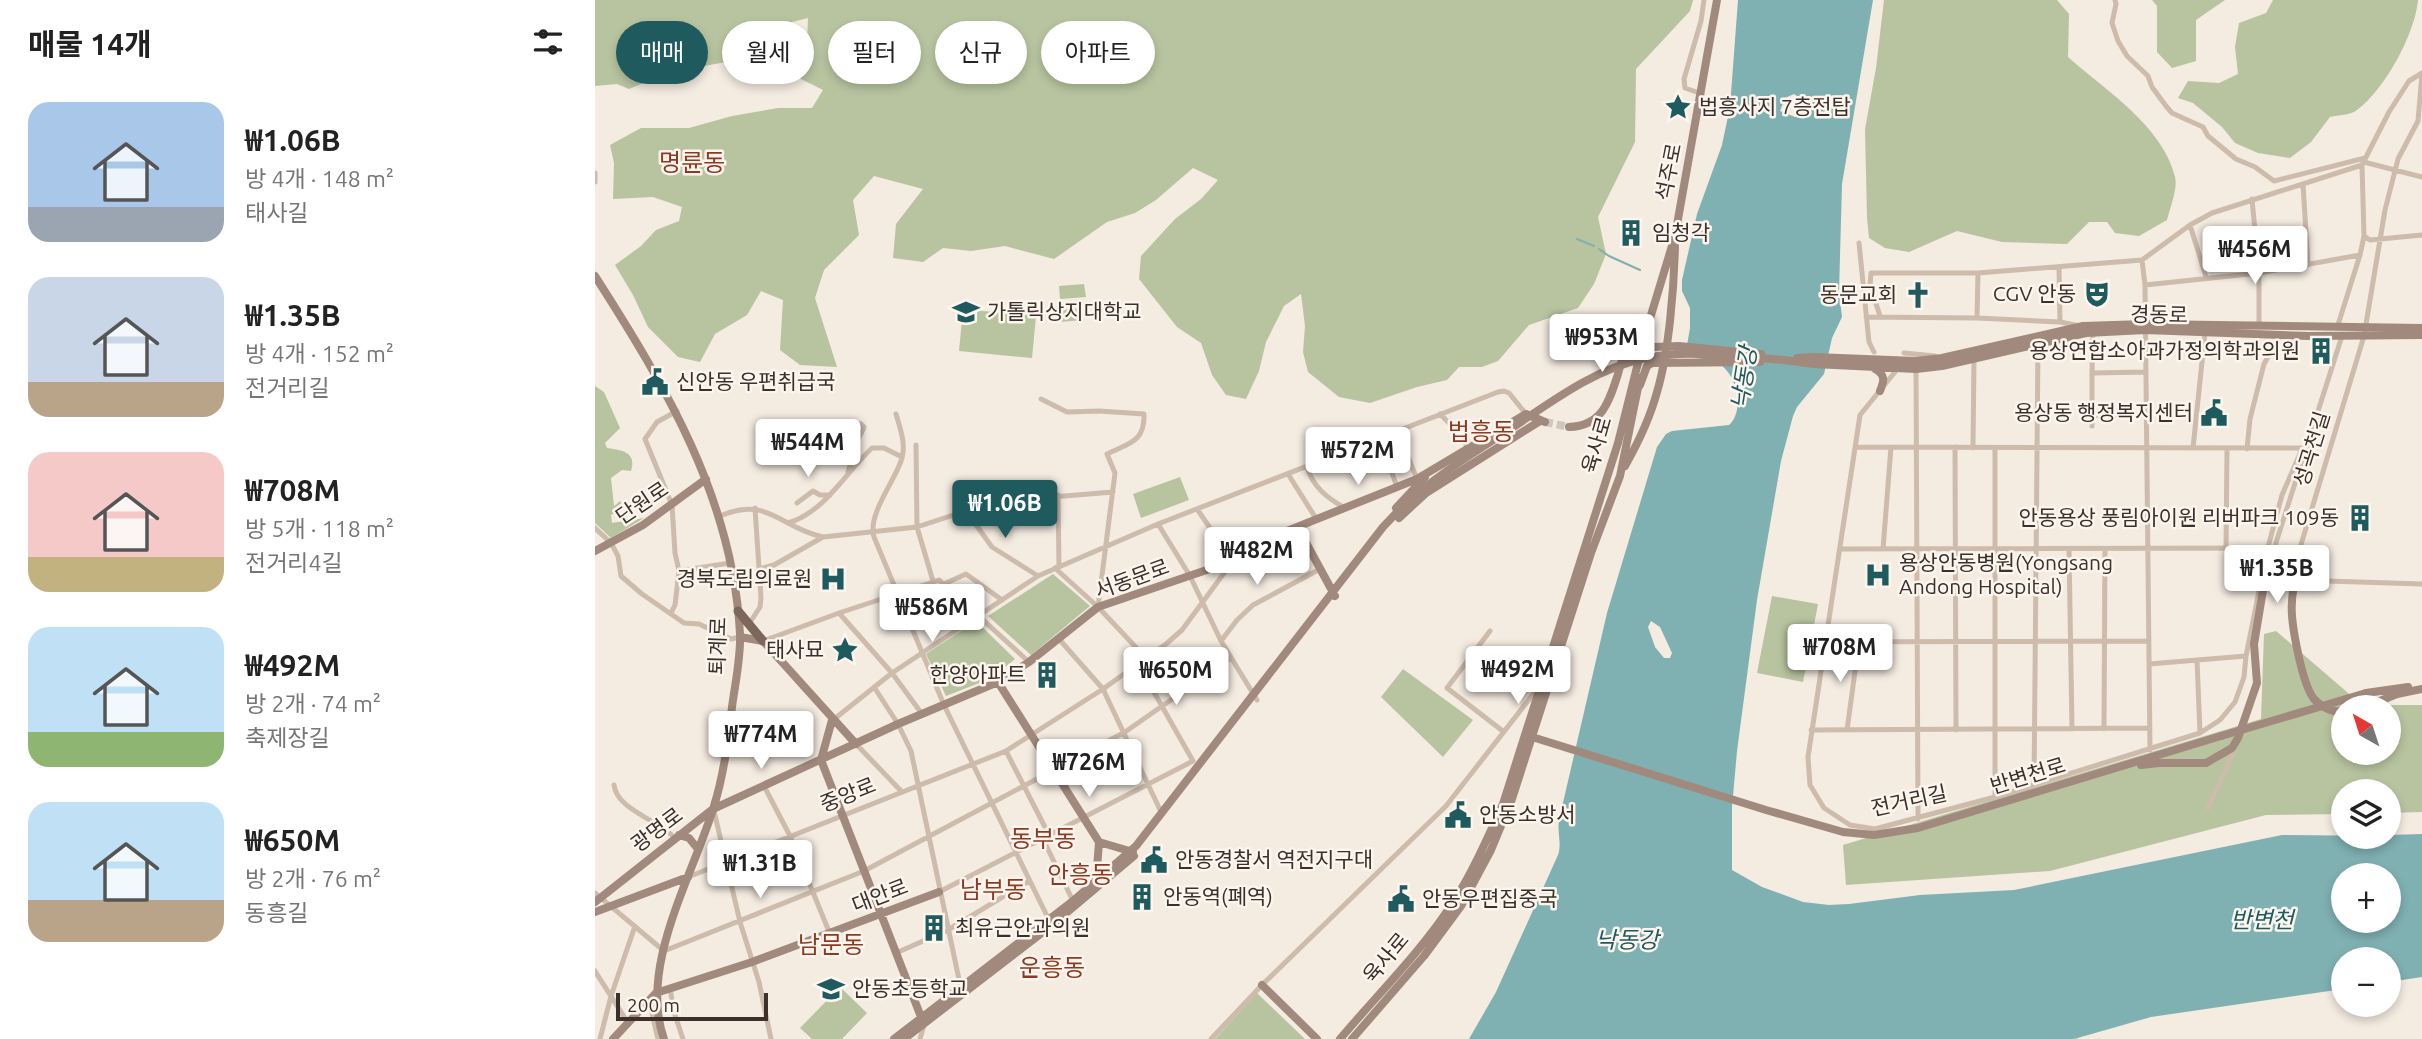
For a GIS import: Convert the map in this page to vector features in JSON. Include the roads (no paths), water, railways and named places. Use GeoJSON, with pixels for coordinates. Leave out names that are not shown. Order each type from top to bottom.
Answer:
{"type":"FeatureCollection","features":[{"type":"Feature","properties":{"kind":"main road"},"geometry":{"type":"LineString","coordinates":[[738,611],[764,641]]}},
{"type":"Feature","properties":{"kind":"street"},"geometry":{"type":"LineString","coordinates":[[1702,94],[1685,88],[1684,79],[1702,21],[1704,0]]}},
{"type":"Feature","properties":{"kind":"street","name":"석주로"},"geometry":{"type":"LineString","coordinates":[[1642,347],[1675,236],[1717,0]]}},
{"type":"Feature","properties":{"kind":"street"},"geometry":{"type":"LineString","coordinates":[[2115,0],[2112,23],[2118,41],[2127,57],[2148,76],[2172,113],[2203,127],[2209,136],[2236,159],[2260,170],[2274,181],[2364,161],[2422,177]]}},
{"type":"Feature","properties":{"kind":"street"},"geometry":{"type":"LineString","coordinates":[[1880,316],[1870,285],[1871,273],[1978,273],[2143,260],[2211,213],[2303,184],[2364,161],[2389,112],[2409,81],[2422,74]]}},
{"type":"Feature","properties":{"kind":"street","name":"성곡천길"},"geometry":{"type":"LineString","coordinates":[[2295,580],[2300,548],[2365,332],[2380,239],[2398,159],[2418,121],[2422,74]]}},
{"type":"Feature","properties":{"kind":"street","name":"전거리길"},"geometry":{"type":"LineString","coordinates":[[1901,361],[1860,415],[1808,757],[1810,785],[1825,808],[1850,825],[1875,829],[2035,789],[2200,733],[2220,720],[2235,702],[2244,677],[2246,656],[2282,495],[2304,448],[2360,255],[2364,236],[2364,161]]}},
{"type":"Feature","properties":{"kind":"street"},"geometry":{"type":"LineString","coordinates":[[595,173],[595,182]]}},
{"type":"Feature","properties":{"kind":"street"},"geometry":{"type":"LineString","coordinates":[[2303,184],[2308,265]]}},
{"type":"Feature","properties":{"kind":"street"},"geometry":{"type":"LineString","coordinates":[[2252,199],[2259,272],[2259,327]]}},
{"type":"Feature","properties":{"kind":"street"},"geometry":{"type":"LineString","coordinates":[[2190,225],[2206,276]]}},
{"type":"Feature","properties":{"kind":"street"},"geometry":{"type":"LineString","coordinates":[[2364,236],[2369,240],[2422,235]]}},
{"type":"Feature","properties":{"kind":"street"},"geometry":{"type":"LineString","coordinates":[[1620,476],[1638,442],[1658,391],[1667,331],[1675,236]]}},
{"type":"Feature","properties":{"kind":"street"},"geometry":{"type":"LineString","coordinates":[[1859,243],[1869,342],[1874,352]]}},
{"type":"Feature","properties":{"kind":"street"},"geometry":{"type":"LineString","coordinates":[[2145,285],[2259,272],[2360,255]]}},
{"type":"Feature","properties":{"kind":"street"},"geometry":{"type":"LineString","coordinates":[[2143,260],[2150,750]]}},
{"type":"Feature","properties":{"kind":"street"},"geometry":{"type":"LineString","coordinates":[[2059,268],[2060,322]]}},
{"type":"Feature","properties":{"kind":"street"},"geometry":{"type":"LineString","coordinates":[[1977,318],[1978,273]]}},
{"type":"Feature","properties":{"kind":"street","name":"퇴계로"},"geometry":{"type":"LineString","coordinates":[[595,276],[677,411],[720,516],[738,611],[740,637],[721,783],[664,951],[656,993],[664,1039]]}},
{"type":"Feature","properties":{"kind":"street"},"geometry":{"type":"LineString","coordinates":[[1862,278],[1870,285]]}},
{"type":"Feature","properties":{"kind":"street"},"geometry":{"type":"LineString","coordinates":[[1866,317],[1977,318],[2060,322],[2083,326]]}},
{"type":"Feature","properties":{"kind":"street","name":"경동로"},"geometry":{"type":"LineString","coordinates":[[1916,365],[2083,326],[2259,327],[2339,332]]}},
{"type":"Feature","properties":{"kind":"street","name":"경동로"},"geometry":{"type":"LineString","coordinates":[[1901,361],[1916,365],[1974,358],[2093,332],[2145,327],[2205,333],[2281,335],[2365,332],[2422,335]]}},
{"type":"Feature","properties":{"kind":"street","name":"경동로"},"geometry":{"type":"LineString","coordinates":[[2365,332],[2422,328]]}},
{"type":"Feature","properties":{"kind":"street"},"geometry":{"type":"LineString","coordinates":[[2092,426],[2093,332]]}},
{"type":"Feature","properties":{"kind":"street"},"geometry":{"type":"LineString","coordinates":[[2193,448],[2205,333]]}},
{"type":"Feature","properties":{"kind":"street"},"geometry":{"type":"LineString","coordinates":[[2247,449],[2250,419],[2264,364],[2281,335]]}},
{"type":"Feature","properties":{"kind":"street"},"geometry":{"type":"LineString","coordinates":[[2035,789],[2038,343]]}},
{"type":"Feature","properties":{"kind":"street"},"geometry":{"type":"LineString","coordinates":[[1569,427],[1593,422],[1602,412],[1623,359],[1630,352],[1642,347],[1679,346],[1748,352],[1784,360]]}},
{"type":"Feature","properties":{"kind":"street","name":"육사로"},"geometry":{"type":"LineString","coordinates":[[1340,1039],[1417,950],[1454,901],[1503,804],[1620,476],[1640,384],[1642,347]]}},
{"type":"Feature","properties":{"kind":"street","name":"육사로"},"geometry":{"type":"LineString","coordinates":[[1352,1039],[1424,956],[1461,906],[1491,850],[1511,802],[1540,685],[1618,443],[1642,347]]}},
{"type":"Feature","properties":{"kind":"street"},"geometry":{"type":"LineString","coordinates":[[904,1039],[961,989],[1133,852],[1402,507],[1466,458],[1564,394],[1603,372],[1647,358],[1700,355],[1872,367],[1901,361]]}},
{"type":"Feature","properties":{"kind":"street"},"geometry":{"type":"LineString","coordinates":[[1640,384],[1647,366],[1652,363],[1747,364],[1814,357],[1901,361],[1942,358]]}},
{"type":"Feature","properties":{"kind":"street"},"geometry":{"type":"LineString","coordinates":[[1973,447],[1974,358]]}},
{"type":"Feature","properties":{"kind":"street"},"geometry":{"type":"LineString","coordinates":[[1916,365],[1918,819]]}},
{"type":"Feature","properties":{"kind":"street"},"geometry":{"type":"LineString","coordinates":[[1872,367],[1882,374],[1884,380],[1880,391]]}},
{"type":"Feature","properties":{"kind":"street"},"geometry":{"type":"LineString","coordinates":[[2092,373],[2146,372]]}},
{"type":"Feature","properties":{"kind":"street"},"geometry":{"type":"LineString","coordinates":[[920,1039],[923,1022],[821,760],[832,720],[921,652],[1038,576],[1158,524],[1504,391],[1526,414],[1542,422],[1426,493],[1385,529]]}},
{"type":"Feature","properties":{"kind":"street"},"geometry":{"type":"LineString","coordinates":[[1041,399],[1067,412],[1144,414],[1144,429],[1140,436],[1107,454],[1115,473],[1108,545],[1098,607]]}},
{"type":"Feature","properties":{"kind":"street"},"geometry":{"type":"LineString","coordinates":[[671,612],[677,597],[679,571],[672,505],[645,439],[657,422],[677,411]]}},
{"type":"Feature","properties":{"kind":"street"},"geometry":{"type":"LineString","coordinates":[[896,414],[903,442],[902,457],[877,511],[873,531],[944,705],[1049,920]]}},
{"type":"Feature","properties":{"kind":"street"},"geometry":{"type":"LineString","coordinates":[[1440,414],[1461,435],[1468,449]]}},
{"type":"Feature","properties":{"kind":"street"},"geometry":{"type":"LineString","coordinates":[[1385,529],[1403,500],[1430,472],[1526,414]]}},
{"type":"Feature","properties":{"kind":"street"},"geometry":{"type":"LineString","coordinates":[[2092,416],[2147,415]]}},
{"type":"Feature","properties":{"kind":"street"},"geometry":{"type":"LineString","coordinates":[[812,462],[825,458],[851,425],[861,424],[864,427],[862,435],[844,461],[850,464],[848,472]]}},
{"type":"Feature","properties":{"kind":"street"},"geometry":{"type":"LineString","coordinates":[[1397,430],[1417,479]]}},
{"type":"Feature","properties":{"kind":"street"},"geometry":{"type":"LineString","coordinates":[[1378,438],[1397,488]]}},
{"type":"Feature","properties":{"kind":"street"},"geometry":{"type":"LineString","coordinates":[[916,445],[917,527],[933,581]]}},
{"type":"Feature","properties":{"kind":"street"},"geometry":{"type":"LineString","coordinates":[[1856,447],[2304,448]]}},
{"type":"Feature","properties":{"kind":"street"},"geometry":{"type":"LineString","coordinates":[[1883,549],[1891,447]]}},
{"type":"Feature","properties":{"kind":"street"},"geometry":{"type":"LineString","coordinates":[[1955,447],[1956,730]]}},
{"type":"Feature","properties":{"kind":"street"},"geometry":{"type":"LineString","coordinates":[[787,523],[806,515],[831,495],[848,472],[872,448],[884,448],[902,457]]}},
{"type":"Feature","properties":{"kind":"street"},"geometry":{"type":"LineString","coordinates":[[1995,448],[1995,797]]}},
{"type":"Feature","properties":{"kind":"street"},"geometry":{"type":"LineString","coordinates":[[2225,549],[2227,449]]}},
{"type":"Feature","properties":{"kind":"street"},"geometry":{"type":"LineString","coordinates":[[1307,467],[1310,477],[1327,498],[1345,508]]}},
{"type":"Feature","properties":{"kind":"street","name":"서동문로"},"geometry":{"type":"LineString","coordinates":[[821,760],[998,682],[1029,662],[1098,607],[1233,561],[1267,540],[1430,472]]}},
{"type":"Feature","properties":{"kind":"street"},"geometry":{"type":"LineString","coordinates":[[1288,474],[1317,520]]}},
{"type":"Feature","properties":{"kind":"street","name":"단원로"},"geometry":{"type":"LineString","coordinates":[[595,551],[643,525],[706,479]]}},
{"type":"Feature","properties":{"kind":"street"},"geometry":{"type":"LineString","coordinates":[[797,503],[813,491],[820,495],[831,495]]}},
{"type":"Feature","properties":{"kind":"street"},"geometry":{"type":"LineString","coordinates":[[720,516],[739,509],[755,509],[809,534],[823,537],[917,527],[993,502],[1113,492]]}},
{"type":"Feature","properties":{"kind":"street"},"geometry":{"type":"LineString","coordinates":[[1058,495],[1057,567],[1146,658]]}},
{"type":"Feature","properties":{"kind":"street"},"geometry":{"type":"LineString","coordinates":[[749,624],[760,607],[755,509]]}},
{"type":"Feature","properties":{"kind":"street"},"geometry":{"type":"LineString","coordinates":[[1197,509],[1233,561]]}},
{"type":"Feature","properties":{"kind":"street"},"geometry":{"type":"LineString","coordinates":[[966,511],[992,547],[1038,576]]}},
{"type":"Feature","properties":{"kind":"street"},"geometry":{"type":"LineString","coordinates":[[1158,524],[1190,576],[1221,641],[1255,698]]}},
{"type":"Feature","properties":{"kind":"street"},"geometry":{"type":"LineString","coordinates":[[595,528],[611,543],[618,556],[621,576],[642,594],[671,612],[684,624],[699,624],[731,639],[740,637],[764,641],[939,580],[1029,662]]}},
{"type":"Feature","properties":{"kind":"street"},"geometry":{"type":"LineString","coordinates":[[1298,528],[1334,595]]}},
{"type":"Feature","properties":{"kind":"street"},"geometry":{"type":"LineString","coordinates":[[759,569],[774,565],[823,537]]}},
{"type":"Feature","properties":{"kind":"street"},"geometry":{"type":"LineString","coordinates":[[1840,549],[2318,548],[2318,580]]}},
{"type":"Feature","properties":{"kind":"street"},"geometry":{"type":"LineString","coordinates":[[2069,549],[2072,729]]}},
{"type":"Feature","properties":{"kind":"street"},"geometry":{"type":"LineString","coordinates":[[2103,729],[2105,549]]}},
{"type":"Feature","properties":{"kind":"street"},"geometry":{"type":"LineString","coordinates":[[2209,808],[2247,717],[2257,683],[2254,644],[2271,549]]}},
{"type":"Feature","properties":{"kind":"street","name":"중앙로"},"geometry":{"type":"LineString","coordinates":[[595,912],[1006,751],[1103,689],[1182,630],[1233,561]]}},
{"type":"Feature","properties":{"kind":"street"},"geometry":{"type":"LineString","coordinates":[[679,571],[730,564]]}},
{"type":"Feature","properties":{"kind":"street"},"geometry":{"type":"LineString","coordinates":[[1221,641],[1253,605],[1321,569]]}},
{"type":"Feature","properties":{"kind":"street"},"geometry":{"type":"LineString","coordinates":[[944,584],[966,574],[1002,600]]}},
{"type":"Feature","properties":{"kind":"street"},"geometry":{"type":"LineString","coordinates":[[2331,710],[2319,704],[2310,693],[2304,677],[2294,629],[2292,602],[2295,580],[2422,584]]}},
{"type":"Feature","properties":{"kind":"street"},"geometry":{"type":"LineString","coordinates":[[839,613],[892,673],[922,714]]}},
{"type":"Feature","properties":{"kind":"street"},"geometry":{"type":"LineString","coordinates":[[1490,631],[1447,688],[1504,732]]}},
{"type":"Feature","properties":{"kind":"street"},"geometry":{"type":"LineString","coordinates":[[1059,639],[1103,689],[1161,814]]}},
{"type":"Feature","properties":{"kind":"street"},"geometry":{"type":"LineString","coordinates":[[1826,642],[2149,640]]}},
{"type":"Feature","properties":{"kind":"street"},"geometry":{"type":"LineString","coordinates":[[764,641],[832,720],[902,792]]}},
{"type":"Feature","properties":{"kind":"street"},"geometry":{"type":"LineString","coordinates":[[1847,730],[1859,642]]}},
{"type":"Feature","properties":{"kind":"street"},"geometry":{"type":"LineString","coordinates":[[2149,664],[2246,656]]}},
{"type":"Feature","properties":{"kind":"street"},"geometry":{"type":"LineString","coordinates":[[597,897],[612,906],[664,951],[864,871],[1125,732],[1231,659]]}},
{"type":"Feature","properties":{"kind":"street"},"geometry":{"type":"LineString","coordinates":[[2197,660],[2200,733]]}},
{"type":"Feature","properties":{"kind":"street"},"geometry":{"type":"LineString","coordinates":[[1138,664],[1161,708],[1199,765]]}},
{"type":"Feature","properties":{"kind":"street"},"geometry":{"type":"LineString","coordinates":[[998,682],[1099,842],[1096,882]]}},
{"type":"Feature","properties":{"kind":"street"},"geometry":{"type":"LineString","coordinates":[[1211,1039],[1262,985],[1422,831],[1471,775],[1540,685]]}},
{"type":"Feature","properties":{"kind":"street"},"geometry":{"type":"LineString","coordinates":[[874,687],[898,724],[911,751],[961,989]]}},
{"type":"Feature","properties":{"kind":"street"},"geometry":{"type":"LineString","coordinates":[[2395,695],[2422,688]]}},
{"type":"Feature","properties":{"kind":"street","name":"반변천로"},"geometry":{"type":"LineString","coordinates":[[1528,736],[1843,832],[1894,834],[2035,789],[2366,693],[2387,689],[2422,688]]}},
{"type":"Feature","properties":{"kind":"street"},"geometry":{"type":"LineString","coordinates":[[1811,730],[2150,728]]}},
{"type":"Feature","properties":{"kind":"street"},"geometry":{"type":"LineString","coordinates":[[2107,770],[2117,771],[2159,763],[2206,763],[2232,748]]}},
{"type":"Feature","properties":{"kind":"street"},"geometry":{"type":"LineString","coordinates":[[1006,751],[1025,787],[1073,901]]}},
{"type":"Feature","properties":{"kind":"street","name":"광명로"},"geometry":{"type":"LineString","coordinates":[[597,897],[713,809],[821,760]]}},
{"type":"Feature","properties":{"kind":"street"},"geometry":{"type":"LineString","coordinates":[[894,1039],[923,1022],[1052,925],[1133,852],[1199,765]]}},
{"type":"Feature","properties":{"kind":"street","name":"대안로"},"geometry":{"type":"LineString","coordinates":[[613,1039],[656,993],[752,962],[939,892],[1148,784],[1199,765]]}},
{"type":"Feature","properties":{"kind":"street"},"geometry":{"type":"LineString","coordinates":[[614,785],[615,794],[625,806],[677,836],[689,838],[698,849]]}},
{"type":"Feature","properties":{"kind":"street"},"geometry":{"type":"LineString","coordinates":[[764,786],[790,836],[830,934]]}},
{"type":"Feature","properties":{"kind":"street"},"geometry":{"type":"LineString","coordinates":[[713,809],[740,922],[759,982],[771,1039]]}},
{"type":"Feature","properties":{"kind":"street"},"geometry":{"type":"LineString","coordinates":[[1099,842],[1133,852]]}},
{"type":"Feature","properties":{"kind":"street"},"geometry":{"type":"LineString","coordinates":[[896,953],[948,930],[1030,881]]}},
{"type":"Feature","properties":{"kind":"street"},"geometry":{"type":"LineString","coordinates":[[600,1039],[611,996],[635,926]]}},
{"type":"Feature","properties":{"kind":"street"},"geometry":{"type":"LineString","coordinates":[[595,971],[628,1023]]}},
{"type":"Feature","properties":{"kind":"street"},"geometry":{"type":"LineString","coordinates":[[1262,985],[1317,1039]]}},
{"type":"Feature","properties":{"kind":"street"},"geometry":{"type":"LineString","coordinates":[[670,988],[683,1039]]}},
{"type":"Feature","properties":{"kind":"street"},"geometry":{"type":"LineString","coordinates":[[649,1001],[658,1039]]}},
{"type":"Feature","properties":{"kind":"water"},"geometry":{"type":"Polygon","coordinates":[[[1738,0],[1873,0],[1842,184],[1839,292],[1842,317],[1832,338],[1824,374],[1797,407],[1793,416],[1781,461],[1757,600],[1737,751],[1732,807],[1732,870],[1762,887],[1803,902],[1849,904],[1920,895],[2014,890],[2282,835],[2331,835],[2331,849],[2401,849],[2401,835],[2422,834],[2422,977],[2401,980],[2401,947],[2331,947],[2331,991],[2151,1017],[2074,1039],[1469,1039],[1496,992],[1558,855],[1559,820],[1607,613],[1657,447],[1666,434],[1672,431],[1729,425],[1737,411],[1737,393],[1725,369],[1712,361],[1691,357],[1686,351],[1690,308],[1682,291],[1682,280],[1697,214],[1722,145],[1730,107],[1738,0]],[[1794,94],[1785,98],[1780,111],[1795,117],[1801,114],[1802,105],[1794,94]],[[1651,621],[1648,627],[1655,647],[1664,658],[1670,658],[1672,653],[1660,627],[1651,621]]]}},
{"type":"Feature","properties":{"kind":"waterway"},"geometry":{"type":"LineString","coordinates":[[1577,239],[1594,246]]}},
{"type":"Feature","properties":{"kind":"waterway"},"geometry":{"type":"LineString","coordinates":[[1599,249],[1640,270]]}},
{"type":"Feature","properties":{"kind":"tunnel"},"geometry":{"type":"LineString","coordinates":[[1545,422],[1569,427]]}},
{"type":"Feature","properties":{"kind":"place","name":"법흥사지 7층전탑"},"geometry":{"type":"Point","coordinates":[1678,107]}},
{"type":"Feature","properties":{"kind":"place","name":"임청각"},"geometry":{"type":"Point","coordinates":[1631,233]}},
{"type":"Feature","properties":{"kind":"place","name":"CGV 안동"},"geometry":{"type":"Point","coordinates":[2097,294]}},
{"type":"Feature","properties":{"kind":"place","name":"동문교회"},"geometry":{"type":"Point","coordinates":[1918,295]}},
{"type":"Feature","properties":{"kind":"place","name":"가톨릭상지대학교"},"geometry":{"type":"Point","coordinates":[966,312]}},
{"type":"Feature","properties":{"kind":"place","name":"용상연합소아과가정의학과의원"},"geometry":{"type":"Point","coordinates":[2321,351]}},
{"type":"Feature","properties":{"kind":"place","name":"신안동 우편취급국"},"geometry":{"type":"Point","coordinates":[655,382]}},
{"type":"Feature","properties":{"kind":"place","name":"용상동 행정복지센터"},"geometry":{"type":"Point","coordinates":[2214,413]}},
{"type":"Feature","properties":{"kind":"place","name":"안동용상 풍림아이원 리버파크 109동"},"geometry":{"type":"Point","coordinates":[2360,518]}},
{"type":"Feature","properties":{"kind":"place","name":"용상안동병원(Yongsang Andong Hospital)"},"geometry":{"type":"Point","coordinates":[1878,575]}},
{"type":"Feature","properties":{"kind":"place","name":"경북도립의료원"},"geometry":{"type":"Point","coordinates":[833,579]}},
{"type":"Feature","properties":{"kind":"place","name":"태사묘"},"geometry":{"type":"Point","coordinates":[845,650]}},
{"type":"Feature","properties":{"kind":"place","name":"한양아파트"},"geometry":{"type":"Point","coordinates":[1047,675]}},
{"type":"Feature","properties":{"kind":"place","name":"안동소방서"},"geometry":{"type":"Point","coordinates":[1458,815]}},
{"type":"Feature","properties":{"kind":"place","name":"안동경찰서 역전지구대"},"geometry":{"type":"Point","coordinates":[1154,860]}},
{"type":"Feature","properties":{"kind":"place","name":"안동역(폐역)"},"geometry":{"type":"Point","coordinates":[1142,897]}},
{"type":"Feature","properties":{"kind":"place","name":"안동우편집중국"},"geometry":{"type":"Point","coordinates":[1401,899]}},
{"type":"Feature","properties":{"kind":"place","name":"최유근안과의원"},"geometry":{"type":"Point","coordinates":[934,928]}},
{"type":"Feature","properties":{"kind":"place","name":"안동초등학교"},"geometry":{"type":"Point","coordinates":[831,989]}},
{"type":"Feature","properties":{"kind":"district","name":"명륜동"},"geometry":{"type":"Point","coordinates":[692,163]}},
{"type":"Feature","properties":{"kind":"district","name":"법흥동"},"geometry":{"type":"Point","coordinates":[1481,432]}},
{"type":"Feature","properties":{"kind":"district","name":"동부동"},"geometry":{"type":"Point","coordinates":[1043,839]}},
{"type":"Feature","properties":{"kind":"district","name":"안흥동"},"geometry":{"type":"Point","coordinates":[1080,875]}},
{"type":"Feature","properties":{"kind":"district","name":"남부동"},"geometry":{"type":"Point","coordinates":[993,890]}},
{"type":"Feature","properties":{"kind":"district","name":"남문동"},"geometry":{"type":"Point","coordinates":[831,945]}},
{"type":"Feature","properties":{"kind":"district","name":"운흥동"},"geometry":{"type":"Point","coordinates":[1052,968]}},
{"type":"Feature","properties":{"kind":"water label","name":"낙동강"},"geometry":{"type":"Point","coordinates":[1744,378]}},
{"type":"Feature","properties":{"kind":"water label","name":"반변천"},"geometry":{"type":"Point","coordinates":[2262,920]}},
{"type":"Feature","properties":{"kind":"water label","name":"낙동강"},"geometry":{"type":"Point","coordinates":[1627,940]}}]}
